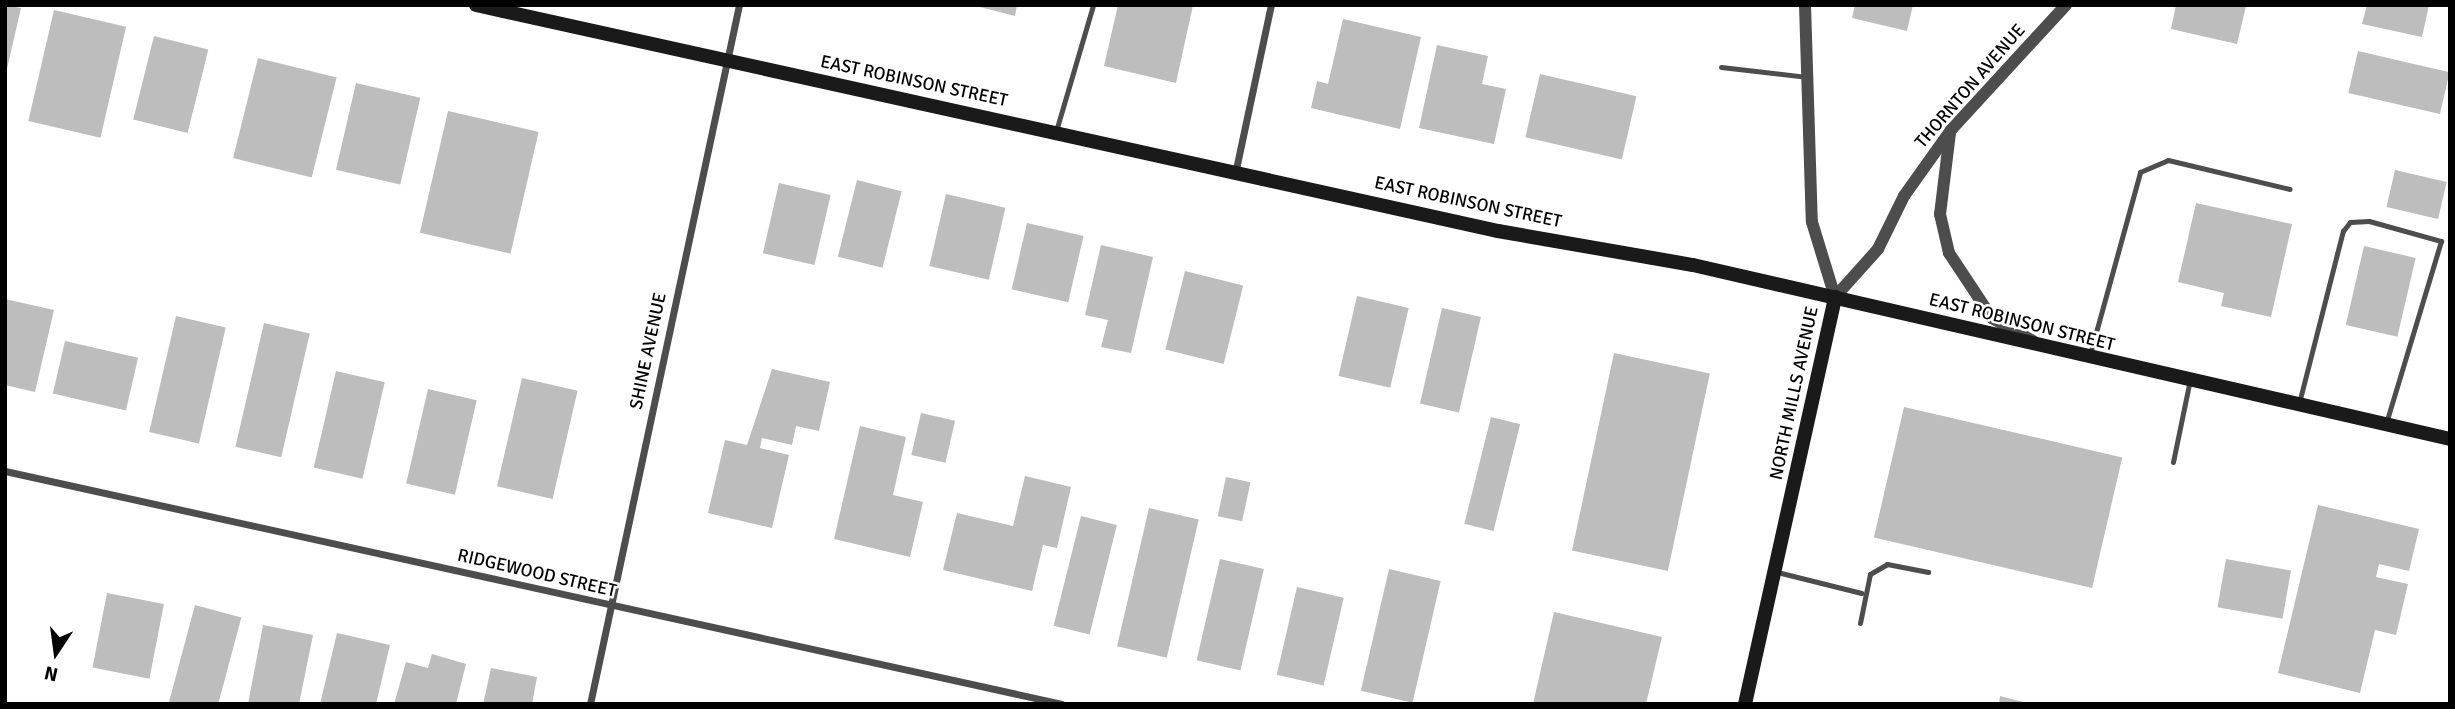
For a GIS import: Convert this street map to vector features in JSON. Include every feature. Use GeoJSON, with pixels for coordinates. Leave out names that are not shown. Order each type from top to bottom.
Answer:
{"type":"FeatureCollection","features":[{"type":"Feature","properties":{"kind":"main road","name":"EAST ROBINSON STREET"},"geometry":{"type":"LineString","coordinates":[[476,5],[1236,169],[1498,231],[1835,297],[2034,341],[2189,384],[2450,439]]}},
{"type":"Feature","properties":{"kind":"main road","name":"NORTH MILLS AVENUE"},"geometry":{"type":"LineString","coordinates":[[1745,704],[1835,297]]}},
{"type":"Feature","properties":{"kind":"street","name":"SHINE AVENUE"},"geometry":{"type":"LineString","coordinates":[[590,704],[739,5]]}},
{"type":"Feature","properties":{"kind":"street"},"geometry":{"type":"LineString","coordinates":[[1236,169],[1271,5]]}},
{"type":"Feature","properties":{"kind":"street","name":"NORTH MILLS AVENUE"},"geometry":{"type":"LineString","coordinates":[[1805,5],[1812,222],[1835,297]]}},
{"type":"Feature","properties":{"kind":"street","name":"THORNTON AVENUE"},"geometry":{"type":"LineString","coordinates":[[1835,297],[1878,249],[1904,195],[1951,130],[2066,5]]}},
{"type":"Feature","properties":{"kind":"street"},"geometry":{"type":"LineString","coordinates":[[1951,130],[1940,214],[1949,253],[1992,318],[2034,341]]}},
{"type":"Feature","properties":{"kind":"street","name":"RIDGEWOOD STREET"},"geometry":{"type":"LineString","coordinates":[[5,471],[1062,704]]}},
{"type":"Feature","properties":{"kind":"lane"},"geometry":{"type":"LineString","coordinates":[[1056,131],[1093,5]]}},
{"type":"Feature","properties":{"kind":"lane"},"geometry":{"type":"LineString","coordinates":[[1721,67],[1808,77]]}},
{"type":"Feature","properties":{"kind":"lane"},"geometry":{"type":"LineString","coordinates":[[2089,358],[2140,172],[2168,160],[2290,189]]}},
{"type":"Feature","properties":{"kind":"lane"},"geometry":{"type":"LineString","coordinates":[[2298,407],[2330,266],[2350,222],[2441,241],[2385,426]]}},
{"type":"Feature","properties":{"kind":"lane"},"geometry":{"type":"LineString","coordinates":[[2173,462],[2189,384]]}},
{"type":"Feature","properties":{"kind":"lane"},"geometry":{"type":"LineString","coordinates":[[1860,623],[1861,593],[1870,573],[1887,564],[1928,572]]}},
{"type":"Feature","properties":{"kind":"lane"},"geometry":{"type":"LineString","coordinates":[[1774,572],[1861,593]]}},
{"type":"Feature","properties":{"kind":"building"},"geometry":{"type":"Polygon","coordinates":[[[5,5],[21,8],[6,73],[5,73],[5,5]]]}},
{"type":"Feature","properties":{"kind":"building"},"geometry":{"type":"Polygon","coordinates":[[[972,5],[1017,5],[1015,16],[972,5]]]}},
{"type":"Feature","properties":{"kind":"building"},"geometry":{"type":"Polygon","coordinates":[[[1118,5],[1193,5],[1176,83],[1104,66],[1118,5]]]}},
{"type":"Feature","properties":{"kind":"building"},"geometry":{"type":"Polygon","coordinates":[[[1855,5],[1913,5],[1907,31],[1852,18],[1855,5]]]}},
{"type":"Feature","properties":{"kind":"building"},"geometry":{"type":"Polygon","coordinates":[[[2176,5],[2246,6],[2237,44],[2171,29],[2176,5]]]}},
{"type":"Feature","properties":{"kind":"building"},"geometry":{"type":"Polygon","coordinates":[[[2367,5],[2429,5],[2422,37],[2362,24],[2367,5]]]}},
{"type":"Feature","properties":{"kind":"building"},"geometry":{"type":"Polygon","coordinates":[[[54,10],[126,27],[100,138],[28,121],[54,10]]]}},
{"type":"Feature","properties":{"kind":"building"},"geometry":{"type":"Polygon","coordinates":[[[1343,19],[1421,37],[1400,129],[1311,108],[1317,81],[1328,84],[1343,19]]]}},
{"type":"Feature","properties":{"kind":"building"},"geometry":{"type":"Polygon","coordinates":[[[154,36],[208,50],[188,133],[133,119],[154,36]]]}},
{"type":"Feature","properties":{"kind":"building"},"geometry":{"type":"Polygon","coordinates":[[[1437,45],[1488,56],[1482,84],[1506,89],[1494,144],[1419,128],[1437,45]]]}},
{"type":"Feature","properties":{"kind":"building"},"geometry":{"type":"Polygon","coordinates":[[[2358,51],[2450,72],[2440,114],[2348,93],[2358,51]]]}},
{"type":"Feature","properties":{"kind":"building"},"geometry":{"type":"Polygon","coordinates":[[[258,58],[337,78],[312,178],[233,158],[258,58]]]}},
{"type":"Feature","properties":{"kind":"building"},"geometry":{"type":"Polygon","coordinates":[[[1540,74],[1636,96],[1622,160],[1525,137],[1540,74]]]}},
{"type":"Feature","properties":{"kind":"building"},"geometry":{"type":"Polygon","coordinates":[[[356,83],[420,98],[400,185],[336,170],[356,83]]]}},
{"type":"Feature","properties":{"kind":"building"},"geometry":{"type":"Polygon","coordinates":[[[448,111],[539,132],[510,254],[420,233],[448,111]]]}},
{"type":"Feature","properties":{"kind":"building"},"geometry":{"type":"Polygon","coordinates":[[[2395,170],[2447,182],[2438,219],[2386,207],[2395,170]]]}},
{"type":"Feature","properties":{"kind":"building"},"geometry":{"type":"Polygon","coordinates":[[[857,180],[902,191],[883,268],[838,257],[857,180]]]}},
{"type":"Feature","properties":{"kind":"building"},"geometry":{"type":"Polygon","coordinates":[[[779,183],[831,195],[814,265],[763,253],[779,183]]]}},
{"type":"Feature","properties":{"kind":"building"},"geometry":{"type":"Polygon","coordinates":[[[946,194],[1005,208],[989,280],[929,266],[946,194]]]}},
{"type":"Feature","properties":{"kind":"building"},"geometry":{"type":"Polygon","coordinates":[[[2196,203],[2292,224],[2271,317],[2221,306],[2224,293],[2178,282],[2196,203]]]}},
{"type":"Feature","properties":{"kind":"building"},"geometry":{"type":"Polygon","coordinates":[[[1027,223],[1084,236],[1068,302],[1012,289],[1027,223]]]}},
{"type":"Feature","properties":{"kind":"building"},"geometry":{"type":"Polygon","coordinates":[[[1101,245],[1153,257],[1131,353],[1101,347],[1108,320],[1085,315],[1101,245]]]}},
{"type":"Feature","properties":{"kind":"building"},"geometry":{"type":"Polygon","coordinates":[[[2364,246],[2416,258],[2397,337],[2346,325],[2364,246]]]}},
{"type":"Feature","properties":{"kind":"building"},"geometry":{"type":"Polygon","coordinates":[[[1185,271],[1243,286],[1224,364],[1165,350],[1185,271]]]}},
{"type":"Feature","properties":{"kind":"building"},"geometry":{"type":"Polygon","coordinates":[[[1357,296],[1409,308],[1390,388],[1339,376],[1357,296]]]}},
{"type":"Feature","properties":{"kind":"building"},"geometry":{"type":"Polygon","coordinates":[[[5,299],[54,310],[35,392],[5,385],[5,299]]]}},
{"type":"Feature","properties":{"kind":"building"},"geometry":{"type":"Polygon","coordinates":[[[1442,308],[1481,317],[1459,412],[1420,403],[1442,308]]]}},
{"type":"Feature","properties":{"kind":"building"},"geometry":{"type":"Polygon","coordinates":[[[176,316],[226,327],[199,443],[149,432],[176,316]]]}},
{"type":"Feature","properties":{"kind":"building"},"geometry":{"type":"Polygon","coordinates":[[[264,323],[310,334],[281,457],[235,447],[264,323]]]}},
{"type":"Feature","properties":{"kind":"building"},"geometry":{"type":"Polygon","coordinates":[[[65,341],[138,358],[126,410],[53,394],[65,341]]]}},
{"type":"Feature","properties":{"kind":"building"},"geometry":{"type":"Polygon","coordinates":[[[1614,353],[1710,373],[1668,571],[1572,551],[1614,353]]]}},
{"type":"Feature","properties":{"kind":"building"},"geometry":{"type":"Polygon","coordinates":[[[772,369],[830,382],[819,431],[796,426],[792,445],[762,438],[760,448],[789,455],[772,528],[708,513],[725,440],[747,445],[772,369]]]}},
{"type":"Feature","properties":{"kind":"building"},"geometry":{"type":"Polygon","coordinates":[[[336,371],[385,382],[362,479],[314,467],[336,371]]]}},
{"type":"Feature","properties":{"kind":"building"},"geometry":{"type":"Polygon","coordinates":[[[522,378],[578,391],[553,499],[497,486],[522,378]]]}},
{"type":"Feature","properties":{"kind":"building"},"geometry":{"type":"Polygon","coordinates":[[[428,389],[477,400],[455,495],[406,484],[428,389]]]}},
{"type":"Feature","properties":{"kind":"building"},"geometry":{"type":"Polygon","coordinates":[[[1904,407],[2122,457],[2092,588],[1874,538],[1904,407]]]}},
{"type":"Feature","properties":{"kind":"building"},"geometry":{"type":"Polygon","coordinates":[[[921,413],[955,421],[945,463],[911,455],[921,413]]]}},
{"type":"Feature","properties":{"kind":"building"},"geometry":{"type":"Polygon","coordinates":[[[1491,417],[1520,424],[1493,531],[1464,524],[1491,417]]]}},
{"type":"Feature","properties":{"kind":"building"},"geometry":{"type":"Polygon","coordinates":[[[860,426],[906,437],[893,495],[923,502],[910,557],[834,539],[860,426]]]}},
{"type":"Feature","properties":{"kind":"building"},"geometry":{"type":"Polygon","coordinates":[[[1025,476],[1071,487],[1057,548],[1043,545],[1032,591],[943,570],[957,513],[1013,526],[1025,476]]]}},
{"type":"Feature","properties":{"kind":"building"},"geometry":{"type":"Polygon","coordinates":[[[1226,477],[1250,482],[1242,521],[1218,516],[1226,477]]]}},
{"type":"Feature","properties":{"kind":"building"},"geometry":{"type":"Polygon","coordinates":[[[2318,505],[2419,529],[2409,571],[2379,564],[2376,577],[2408,584],[2396,635],[2375,630],[2360,693],[2278,673],[2318,505]]]}},
{"type":"Feature","properties":{"kind":"building"},"geometry":{"type":"Polygon","coordinates":[[[1149,508],[1199,519],[1167,658],[1117,646],[1149,508]]]}},
{"type":"Feature","properties":{"kind":"building"},"geometry":{"type":"Polygon","coordinates":[[[1081,516],[1117,525],[1090,635],[1054,626],[1081,516]]]}},
{"type":"Feature","properties":{"kind":"building"},"geometry":{"type":"Polygon","coordinates":[[[1220,559],[1264,569],[1240,670],[1197,660],[1220,559]]]}},
{"type":"Feature","properties":{"kind":"building"},"geometry":{"type":"Polygon","coordinates":[[[2226,559],[2291,570],[2282,619],[2217,607],[2226,559]]]}},
{"type":"Feature","properties":{"kind":"building"},"geometry":{"type":"Polygon","coordinates":[[[1389,569],[1441,581],[1413,703],[1361,691],[1389,569]]]}},
{"type":"Feature","properties":{"kind":"building"},"geometry":{"type":"Polygon","coordinates":[[[1297,587],[1344,598],[1324,685],[1277,675],[1297,587]]]}},
{"type":"Feature","properties":{"kind":"building"},"geometry":{"type":"Polygon","coordinates":[[[107,593],[164,604],[149,679],[92,668],[107,593]]]}},
{"type":"Feature","properties":{"kind":"building"},"geometry":{"type":"Polygon","coordinates":[[[195,605],[241,617],[218,704],[169,704],[195,605]]]}},
{"type":"Feature","properties":{"kind":"building"},"geometry":{"type":"Polygon","coordinates":[[[1554,612],[1662,637],[1646,704],[1533,704],[1554,612]]]}},
{"type":"Feature","properties":{"kind":"building"},"geometry":{"type":"Polygon","coordinates":[[[263,625],[313,635],[299,704],[248,704],[263,625]]]}},
{"type":"Feature","properties":{"kind":"building"},"geometry":{"type":"Polygon","coordinates":[[[337,633],[390,645],[376,704],[320,704],[337,633]]]}},
{"type":"Feature","properties":{"kind":"building"},"geometry":{"type":"Polygon","coordinates":[[[432,654],[466,664],[456,704],[394,704],[406,662],[428,668],[432,654]]]}},
{"type":"Feature","properties":{"kind":"building"},"geometry":{"type":"Polygon","coordinates":[[[491,668],[537,677],[532,704],[483,704],[491,668]]]}},
{"type":"Feature","properties":{"kind":"building"},"geometry":{"type":"Polygon","coordinates":[[[2000,696],[2027,703],[2027,704],[1999,704],[2000,696]]]}}]}
